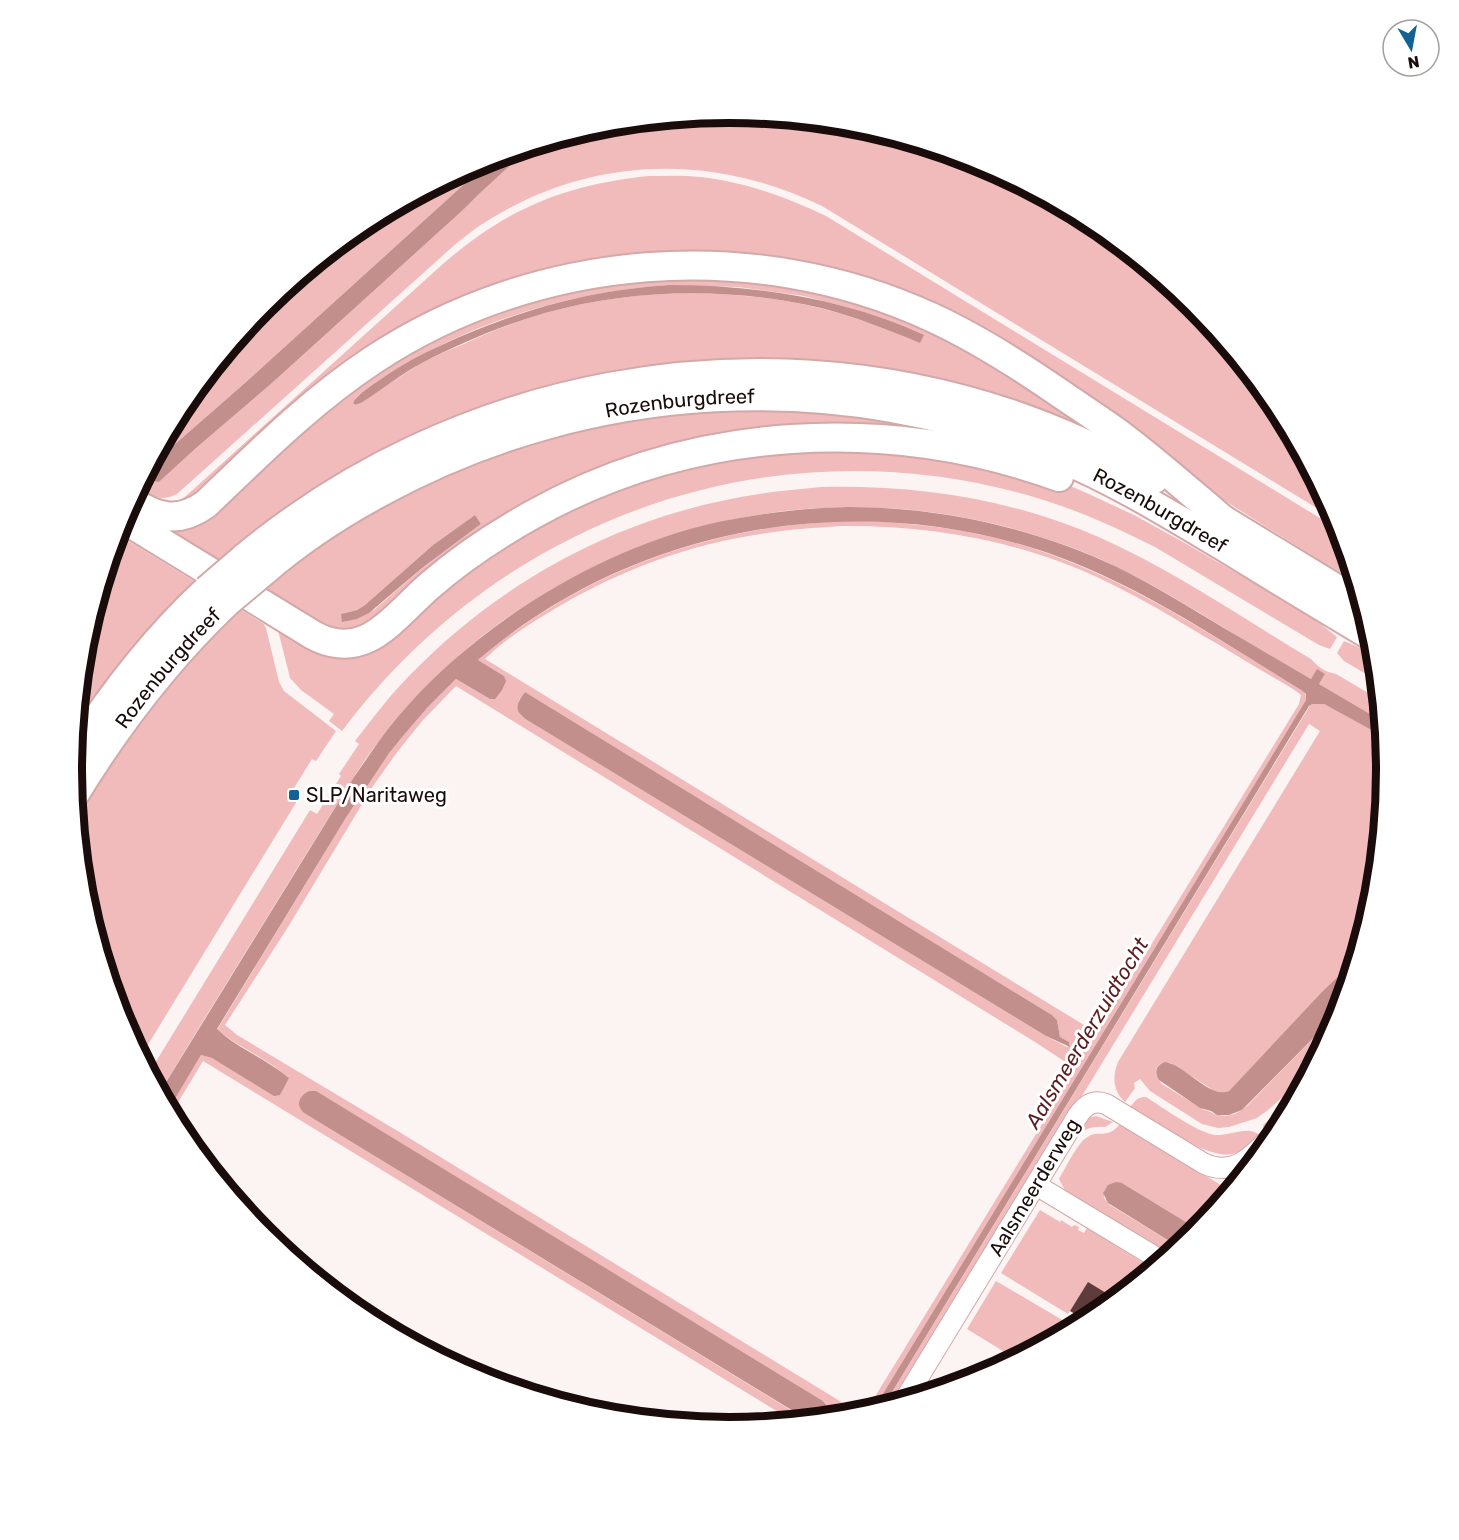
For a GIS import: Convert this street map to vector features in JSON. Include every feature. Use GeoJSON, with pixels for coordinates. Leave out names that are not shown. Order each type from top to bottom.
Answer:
{"type":"FeatureCollection","features":[{"type":"Feature","properties":{"kind":"highway"},"geometry":{"type":"LineString","coordinates":[[139,506],[150,512],[168,517],[186,515],[195,511],[206,504],[313,405],[348,378],[407,339],[444,320],[530,288],[584,275],[647,267],[701,265],[760,269],[829,282],[881,297],[941,321],[1013,362],[1119,434],[1216,529]]}},
{"type":"Feature","properties":{"kind":"highway","name":"Rozenburgdreef"},"geometry":{"type":"LineString","coordinates":[[83,739],[132,671],[168,629],[217,596],[253,565],[295,519],[347,485],[393,459],[469,426],[519,409],[601,388],[654,379],[718,374],[785,373],[848,378],[912,388],[1028,420],[1101,451],[1153,478],[1216,529],[1360,628]]}},
{"type":"Feature","properties":{"kind":"highway"},"geometry":{"type":"LineString","coordinates":[[131,524],[313,635],[338,643],[350,643],[368,638],[464,559],[517,524],[577,493],[629,472],[668,460],[718,448],[777,439],[829,436],[872,437],[935,444],[985,454],[1031,467],[1216,529]]}},
{"type":"Feature","properties":{"kind":"highway","name":"Rozenburgdreef"},"geometry":{"type":"LineString","coordinates":[[1216,529],[1353,599]]}},
{"type":"Feature","properties":{"kind":"highway","name":"Rozenburgdreef"},"geometry":{"type":"LineString","coordinates":[[83,782],[110,739],[217,596]]}},
{"type":"Feature","properties":{"kind":"street","name":"Aalsmeerderweg"},"geometry":{"type":"LineString","coordinates":[[910,1391],[1079,1114],[1089,1104],[1097,1102],[1106,1104],[1208,1166],[1239,1169]]}},
{"type":"Feature","properties":{"kind":"street"},"geometry":{"type":"LineString","coordinates":[[1036,1185],[1155,1257]]}},
{"type":"Feature","properties":{"kind":"shaded area"},"geometry":{"type":"Polygon","coordinates":[[[687,124],[772,124],[814,129],[856,135],[937,157],[977,172],[1053,210],[1089,232],[1156,284],[1216,343],[1243,376],[1290,447],[1322,511],[822,206],[779,188],[736,176],[692,170],[648,169],[604,174],[561,186],[520,203],[479,226],[450,249],[177,494],[166,498],[145,493],[151,481],[159,482],[272,383],[517,159],[522,157],[603,135],[687,124]]]}},
{"type":"Feature","properties":{"kind":"shaded area"},"geometry":{"type":"Polygon","coordinates":[[[517,159],[272,383],[159,482],[150,482],[166,452],[473,176],[517,159]]]}},
{"type":"Feature","properties":{"kind":"shaded area"},"geometry":{"type":"Polygon","coordinates":[[[473,176],[166,452],[216,376],[243,343],[303,284],[370,232],[406,210],[473,176]]]}},
{"type":"Feature","properties":{"kind":"shaded area"},"geometry":{"type":"Polygon","coordinates":[[[648,176],[694,176],[717,179],[780,197],[826,216],[1327,523],[1346,575],[1184,475],[1051,381],[773,266],[487,297],[185,508],[147,503],[177,503],[187,495],[444,263],[491,227],[539,202],[564,193],[618,180],[648,176]]]}},
{"type":"Feature","properties":{"kind":"shaded area"},"geometry":{"type":"Polygon","coordinates":[[[690,270],[884,303],[1114,436],[693,367],[375,505],[547,433],[705,406],[901,418],[939,440],[641,463],[391,614],[342,636],[137,511],[160,522],[313,410],[496,304],[690,270]],[[669,285],[632,289],[595,294],[523,312],[453,339],[420,356],[379,380],[358,396],[353,403],[355,405],[361,403],[429,359],[514,323],[578,305],[647,295],[717,294],[786,301],[846,315],[920,342],[884,319],[846,307],[804,296],[738,287],[669,285]],[[475,515],[433,545],[365,605],[357,610],[341,614],[357,619],[375,609],[422,568],[481,524],[475,515]]]}},
{"type":"Feature","properties":{"kind":"shaded area"},"geometry":{"type":"Polygon","coordinates":[[[669,285],[734,288],[799,296],[863,312],[924,335],[920,343],[821,308],[752,296],[683,293],[613,299],[545,313],[482,335],[414,367],[361,403],[355,405],[353,403],[366,389],[404,364],[447,342],[518,314],[592,295],[669,285]]]}},
{"type":"Feature","properties":{"kind":"shaded area"},"geometry":{"type":"Polygon","coordinates":[[[838,441],[1042,475],[1134,515],[1283,600],[1317,621],[1337,637],[1330,649],[1319,645],[1155,547],[1067,508],[1037,498],[939,477],[842,471],[746,480],[653,504],[565,542],[482,592],[408,656],[342,731],[329,721],[334,714],[301,690],[290,678],[277,626],[331,647],[465,563],[632,476],[838,441]]]}},
{"type":"Feature","properties":{"kind":"shaded area"},"geometry":{"type":"Polygon","coordinates":[[[821,487],[900,489],[976,499],[1050,518],[1122,548],[1171,574],[1311,659],[1322,669],[1336,674],[1372,695],[1374,716],[1319,684],[1325,674],[1317,670],[1311,679],[1136,576],[1081,551],[1014,529],[947,514],[879,508],[811,509],[744,517],[678,534],[614,558],[539,597],[483,636],[455,659],[436,679],[381,739],[362,765],[164,1085],[154,1065],[310,810],[317,814],[359,744],[355,741],[403,682],[479,613],[555,563],[638,525],[726,500],[821,487]]]}},
{"type":"Feature","properties":{"kind":"shaded area"},"geometry":{"type":"Polygon","coordinates":[[[815,508],[883,508],[952,516],[1020,531],[1085,553],[1158,589],[1311,679],[1317,669],[1325,674],[1319,684],[1374,716],[1375,728],[1375,732],[1324,704],[1309,706],[889,1397],[880,1399],[1306,700],[1306,694],[1301,690],[1213,635],[1122,584],[1059,557],[984,535],[908,524],[831,522],[754,530],[680,549],[608,576],[540,614],[478,660],[504,676],[506,681],[495,699],[490,699],[456,679],[428,707],[389,753],[347,816],[217,1029],[289,1078],[280,1095],[274,1096],[212,1058],[201,1055],[174,1101],[164,1085],[354,777],[397,718],[428,684],[463,652],[501,622],[542,595],[584,571],[628,551],[673,534],[718,522],[815,508]]]}},
{"type":"Feature","properties":{"kind":"shaded area"},"geometry":{"type":"Polygon","coordinates":[[[475,515],[481,524],[422,568],[369,613],[357,619],[342,622],[341,614],[357,610],[365,605],[433,545],[475,515]]]}},
{"type":"Feature","properties":{"kind":"shaded area"},"geometry":{"type":"Polygon","coordinates":[[[856,521],[891,523],[979,534],[1037,550],[1116,582],[1154,602],[1301,690],[1306,697],[880,1399],[872,1401],[1076,1069],[456,686],[423,720],[398,751],[373,786],[288,927],[225,1025],[237,1035],[848,1406],[829,1409],[823,1401],[315,1091],[309,1091],[302,1096],[304,1113],[796,1413],[783,1415],[203,1061],[176,1105],[174,1101],[201,1055],[212,1058],[280,1095],[288,1077],[217,1030],[347,816],[389,752],[456,679],[490,699],[504,676],[478,660],[519,628],[607,577],[703,542],[753,531],[804,524],[856,521]],[[840,526],[785,530],[711,544],[657,560],[580,594],[528,625],[485,659],[1097,1033],[1299,704],[1301,695],[1145,602],[1088,573],[1020,549],[985,540],[949,533],[840,526]],[[525,692],[519,700],[517,706],[521,715],[527,720],[1046,1036],[1067,1047],[1070,1046],[1069,1042],[1060,1037],[1057,1020],[525,692]]]}},
{"type":"Feature","properties":{"kind":"shaded area"},"geometry":{"type":"Polygon","coordinates":[[[126,539],[264,624],[279,682],[284,691],[336,731],[316,761],[312,759],[289,796],[297,801],[146,1048],[117,978],[95,896],[88,854],[82,770],[88,686],[95,644],[105,603],[126,539]]]}},
{"type":"Feature","properties":{"kind":"shaded area"},"geometry":{"type":"Polygon","coordinates":[[[1344,641],[1365,652],[1369,676],[1344,661],[1337,653],[1344,641]]]}},
{"type":"Feature","properties":{"kind":"shaded area"},"geometry":{"type":"Polygon","coordinates":[[[525,692],[1052,1015],[1057,1020],[1060,1037],[1069,1042],[1070,1047],[1046,1036],[527,720],[517,707],[525,692]]]}},
{"type":"Feature","properties":{"kind":"shaded area"},"geometry":{"type":"Polygon","coordinates":[[[1311,704],[1324,704],[1375,732],[1375,812],[1371,854],[1364,896],[1345,968],[1229,1091],[1223,1093],[1213,1090],[1171,1063],[1161,1063],[1156,1072],[1162,1084],[1204,1110],[1223,1116],[1231,1115],[1249,1104],[1322,1030],[1294,1087],[1257,1118],[1218,1128],[1202,1124],[1150,1091],[1140,1079],[1134,1083],[1135,1088],[1125,1102],[1118,1093],[1114,1078],[1118,1062],[1320,731],[1309,724],[900,1394],[889,1397],[1311,704]]]}},
{"type":"Feature","properties":{"kind":"shaded area"},"geometry":{"type":"Polygon","coordinates":[[[1344,970],[1322,1029],[1242,1110],[1229,1115],[1217,1115],[1200,1108],[1159,1080],[1157,1069],[1166,1062],[1182,1069],[1214,1090],[1229,1091],[1344,970]]]}},
{"type":"Feature","properties":{"kind":"shaded area"},"geometry":{"type":"Polygon","coordinates":[[[309,1091],[316,1091],[823,1401],[829,1409],[797,1413],[304,1113],[299,1104],[303,1095],[309,1091]]]}},
{"type":"Feature","properties":{"kind":"shaded area"},"geometry":{"type":"Polygon","coordinates":[[[1143,1097],[1208,1133],[1221,1135],[1251,1131],[1260,1136],[1236,1153],[1222,1154],[1209,1151],[1180,1138],[1130,1107],[1137,1099],[1143,1097]]]}},
{"type":"Feature","properties":{"kind":"shaded area"},"geometry":{"type":"Polygon","coordinates":[[[1280,1109],[1265,1131],[1264,1124],[1280,1109]]]}},
{"type":"Feature","properties":{"kind":"shaded area"},"geometry":{"type":"Polygon","coordinates":[[[1096,1116],[1113,1122],[1105,1127],[1093,1127],[1076,1137],[1087,1118],[1096,1116]]]}},
{"type":"Feature","properties":{"kind":"shaded area"},"geometry":{"type":"Polygon","coordinates":[[[1120,1124],[1224,1187],[1190,1224],[1122,1183],[1112,1184],[1106,1188],[1104,1198],[1110,1205],[1171,1242],[1161,1251],[1067,1194],[1059,1179],[1083,1141],[1091,1135],[1111,1132],[1120,1124]]]}},
{"type":"Feature","properties":{"kind":"shaded area"},"geometry":{"type":"Polygon","coordinates":[[[1116,1182],[1122,1183],[1190,1224],[1171,1242],[1108,1203],[1103,1193],[1108,1185],[1116,1182]]]}},
{"type":"Feature","properties":{"kind":"shaded area"},"geometry":{"type":"Polygon","coordinates":[[[1040,1210],[1060,1222],[1061,1220],[1072,1227],[1074,1225],[1079,1227],[1078,1230],[1084,1233],[1087,1228],[1146,1264],[1108,1294],[1088,1283],[1068,1314],[1001,1273],[1040,1210]]]}},
{"type":"Feature","properties":{"kind":"shaded area"},"geometry":{"type":"Polygon","coordinates":[[[996,1281],[1064,1321],[1053,1330],[1008,1354],[967,1329],[996,1281]]]}},
{"type":"Feature","properties":{"kind":"building"},"geometry":{"type":"Polygon","coordinates":[[[1088,1282],[1108,1294],[1077,1315],[1070,1311],[1088,1282]]]}},
{"type":"Feature","properties":{"kind":"place","name":"SLP/Naritaweg"},"geometry":{"type":"Point","coordinates":[294,795]}},
{"type":"Feature","properties":{"kind":"water label","name":"Aalsmeerderzuidtocht"},"geometry":{"type":"Point","coordinates":[1087,1033]}}]}
